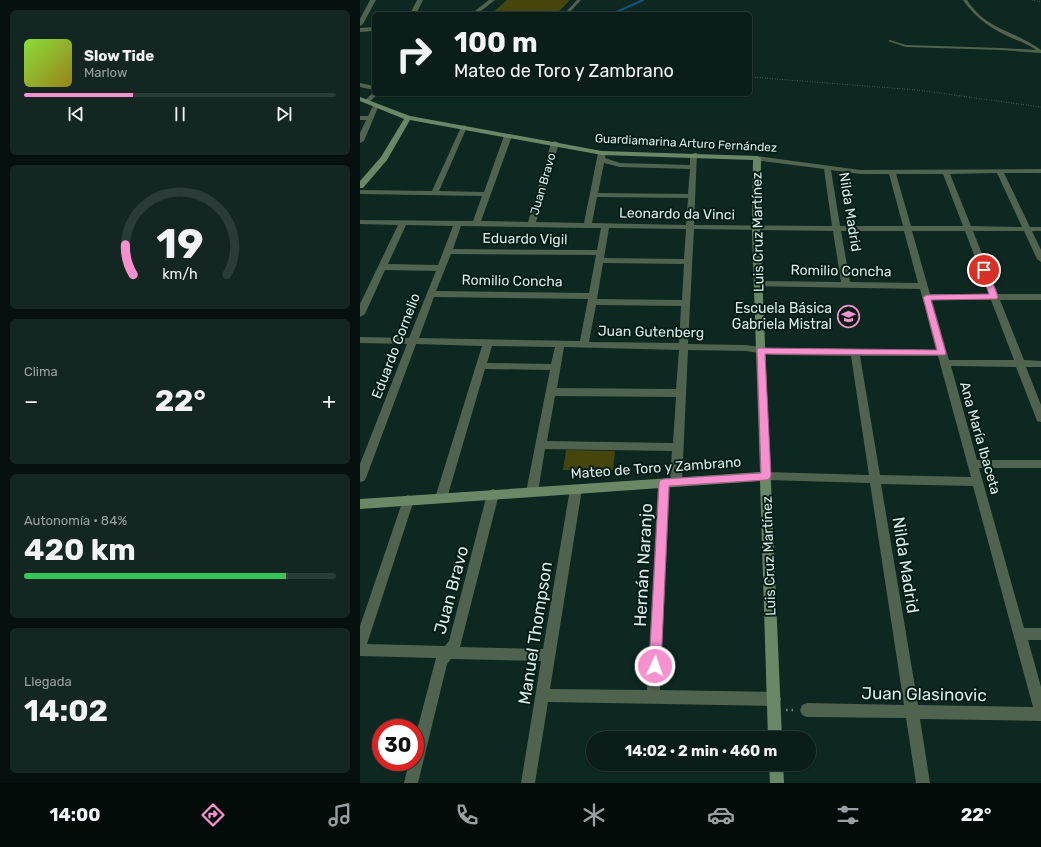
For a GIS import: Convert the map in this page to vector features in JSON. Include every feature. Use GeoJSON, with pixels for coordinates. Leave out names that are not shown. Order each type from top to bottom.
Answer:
{"type":"FeatureCollection","features":[{"type":"Feature","properties":{"kind":"street"},"geometry":{"type":"LineString","coordinates":[[372,30],[361,29],[373,0]]}},
{"type":"Feature","properties":{"kind":"street"},"geometry":{"type":"LineString","coordinates":[[414,12],[420,0]]}},
{"type":"Feature","properties":{"kind":"street"},"geometry":{"type":"LineString","coordinates":[[477,12],[492,0]]}},
{"type":"Feature","properties":{"kind":"street"},"geometry":{"type":"LineString","coordinates":[[360,85],[372,88]]}},
{"type":"Feature","properties":{"kind":"street"},"geometry":{"type":"LineString","coordinates":[[360,92],[365,96],[363,100]]}},
{"type":"Feature","properties":{"kind":"street","name":"Guardiamarina Arturo Fernández"},"geometry":{"type":"LineString","coordinates":[[363,100],[408,118],[555,143],[601,156],[694,155],[757,158],[860,172],[1041,171]]}},
{"type":"Feature","properties":{"kind":"street"},"geometry":{"type":"LineString","coordinates":[[360,142],[376,105]]}},
{"type":"Feature","properties":{"kind":"street"},"geometry":{"type":"LineString","coordinates":[[360,118],[370,118]]}},
{"type":"Feature","properties":{"kind":"street"},"geometry":{"type":"LineString","coordinates":[[360,186],[381,162],[408,118]]}},
{"type":"Feature","properties":{"kind":"street"},"geometry":{"type":"LineString","coordinates":[[434,194],[464,127]]}},
{"type":"Feature","properties":{"kind":"street"},"geometry":{"type":"LineString","coordinates":[[476,224],[508,136]]}},
{"type":"Feature","properties":{"kind":"street","name":"Juan Bravo"},"geometry":{"type":"LineString","coordinates":[[531,225],[555,143]]}},
{"type":"Feature","properties":{"kind":"street","name":"Hernán Naranjo"},"geometry":{"type":"LineString","coordinates":[[653,697],[670,482],[678,447],[694,155]]}},
{"type":"Feature","properties":{"kind":"street"},"geometry":{"type":"LineString","coordinates":[[587,226],[601,156]]}},
{"type":"Feature","properties":{"kind":"street","name":"Guardiamarina Arturo Fernández"},"geometry":{"type":"LineString","coordinates":[[601,156],[609,163],[620,165],[693,167]]}},
{"type":"Feature","properties":{"kind":"street","name":"Luis Cruz Martínez"},"geometry":{"type":"LineString","coordinates":[[757,158],[756,228],[775,731]]}},
{"type":"Feature","properties":{"kind":"street","name":"Nilda Madrid"},"geometry":{"type":"LineString","coordinates":[[827,168],[846,285]]}},
{"type":"Feature","properties":{"kind":"street","name":"Ana María Ibaceta"},"geometry":{"type":"LineString","coordinates":[[892,172],[1041,711]]}},
{"type":"Feature","properties":{"kind":"street"},"geometry":{"type":"LineString","coordinates":[[946,172],[1041,418]]}},
{"type":"Feature","properties":{"kind":"street"},"geometry":{"type":"LineString","coordinates":[[1000,172],[1041,259]]}},
{"type":"Feature","properties":{"kind":"street"},"geometry":{"type":"LineString","coordinates":[[360,192],[487,194]]}},
{"type":"Feature","properties":{"kind":"street"},"geometry":{"type":"LineString","coordinates":[[593,195],[691,196]]}},
{"type":"Feature","properties":{"kind":"street","name":"Leonardo da Vinci"},"geometry":{"type":"LineString","coordinates":[[360,222],[756,228],[1041,229]]}},
{"type":"Feature","properties":{"kind":"street"},"geometry":{"type":"LineString","coordinates":[[360,314],[403,223]]}},
{"type":"Feature","properties":{"kind":"street","name":"Eduardo Cornelio"},"geometry":{"type":"LineString","coordinates":[[360,478],[458,224]]}},
{"type":"Feature","properties":{"kind":"street"},"geometry":{"type":"LineString","coordinates":[[584,345],[605,226]]}},
{"type":"Feature","properties":{"kind":"street","name":"Eduardo Vigil"},"geometry":{"type":"LineString","coordinates":[[448,251],[600,256],[688,262]]}},
{"type":"Feature","properties":{"kind":"street"},"geometry":{"type":"LineString","coordinates":[[382,267],[442,268]]}},
{"type":"Feature","properties":{"kind":"street","name":"Romilio Concha"},"geometry":{"type":"LineString","coordinates":[[758,284],[924,286]]}},
{"type":"Feature","properties":{"kind":"street","name":"Romilio Concha"},"geometry":{"type":"LineString","coordinates":[[431,294],[686,303]]}},
{"type":"Feature","properties":{"kind":"street"},"geometry":{"type":"LineString","coordinates":[[927,297],[1041,297]]}},
{"type":"Feature","properties":{"kind":"street","name":"Juan Gutenberg"},"geometry":{"type":"LineString","coordinates":[[360,340],[746,348],[773,352],[855,353],[1020,364],[1041,364]]}},
{"type":"Feature","properties":{"kind":"street"},"geometry":{"type":"LineString","coordinates":[[441,498],[488,343]]}},
{"type":"Feature","properties":{"kind":"street"},"geometry":{"type":"LineString","coordinates":[[532,492],[560,344]]}},
{"type":"Feature","properties":{"kind":"street","name":"Nilda Madrid"},"geometry":{"type":"LineString","coordinates":[[855,353],[923,783]]}},
{"type":"Feature","properties":{"kind":"street"},"geometry":{"type":"LineString","coordinates":[[480,366],[555,367]]}},
{"type":"Feature","properties":{"kind":"street"},"geometry":{"type":"LineString","coordinates":[[551,392],[681,393]]}},
{"type":"Feature","properties":{"kind":"street","name":"Mateo de Toro y Zambrano"},"geometry":{"type":"LineString","coordinates":[[540,445],[678,447]]}},
{"type":"Feature","properties":{"kind":"street"},"geometry":{"type":"LineString","coordinates":[[973,464],[1041,464]]}},
{"type":"Feature","properties":{"kind":"street","name":"Mateo de Toro y Zambrano"},"geometry":{"type":"LineString","coordinates":[[360,504],[766,476],[978,482]]}},
{"type":"Feature","properties":{"kind":"street","name":"Manuel Thompson"},"geometry":{"type":"LineString","coordinates":[[528,783],[576,489]]}},
{"type":"Feature","properties":{"kind":"street","name":"Juan Bravo"},"geometry":{"type":"LineString","coordinates":[[412,783],[441,661],[455,644],[493,494]]}},
{"type":"Feature","properties":{"kind":"street"},"geometry":{"type":"LineString","coordinates":[[360,645],[408,500]]}},
{"type":"Feature","properties":{"kind":"street"},"geometry":{"type":"LineString","coordinates":[[1020,634],[1041,634]]}},
{"type":"Feature","properties":{"kind":"street"},"geometry":{"type":"LineString","coordinates":[[360,650],[549,654]]}},
{"type":"Feature","properties":{"kind":"street"},"geometry":{"type":"LineString","coordinates":[[542,695],[653,697],[774,704]]}},
{"type":"Feature","properties":{"kind":"street","name":"Juan Glasinovic"},"geometry":{"type":"LineString","coordinates":[[807,710],[1041,714]]}},
{"type":"Feature","properties":{"kind":"street"},"geometry":{"type":"LineString","coordinates":[[776,771],[777,783]]}},
{"type":"Feature","properties":{"kind":"lane"},"geometry":{"type":"LineString","coordinates":[[568,12],[580,0]]}},
{"type":"Feature","properties":{"kind":"lane"},"geometry":{"type":"LineString","coordinates":[[965,0],[970,9],[979,17],[1033,46],[1041,52]]}},
{"type":"Feature","properties":{"kind":"lane"},"geometry":{"type":"LineString","coordinates":[[890,41],[906,46],[1041,52]]}},
{"type":"Feature","properties":{"kind":"path"},"geometry":{"type":"LineString","coordinates":[[1032,0],[1041,2]]}},
{"type":"Feature","properties":{"kind":"path"},"geometry":{"type":"LineString","coordinates":[[752,77],[917,90],[1041,107]]}},
{"type":"Feature","properties":{"kind":"path"},"geometry":{"type":"LineString","coordinates":[[774,704],[807,710]]}},
{"type":"Feature","properties":{"kind":"shaded area"},"geometry":{"type":"Polygon","coordinates":[[[507,0],[570,0],[558,12],[493,12],[507,0]]]}},
{"type":"Feature","properties":{"kind":"shaded area"},"geometry":{"type":"Polygon","coordinates":[[[566,450],[615,451],[613,470],[563,470],[566,450]]]}},
{"type":"Feature","properties":{"kind":"waterway"},"geometry":{"type":"LineString","coordinates":[[616,12],[643,0]]}},
{"type":"Feature","properties":{"kind":"place","name":"Escuela Básica Gabriela Mistral"},"geometry":{"type":"Point","coordinates":[848,316]}},
{"type":"Feature","properties":{"kind":"route"},"geometry":{"type":"LineString","coordinates":[[655,666],[664,483],[766,476],[761,350],[773,352],[942,353],[927,297],[994,297],[984,270]]}}]}
